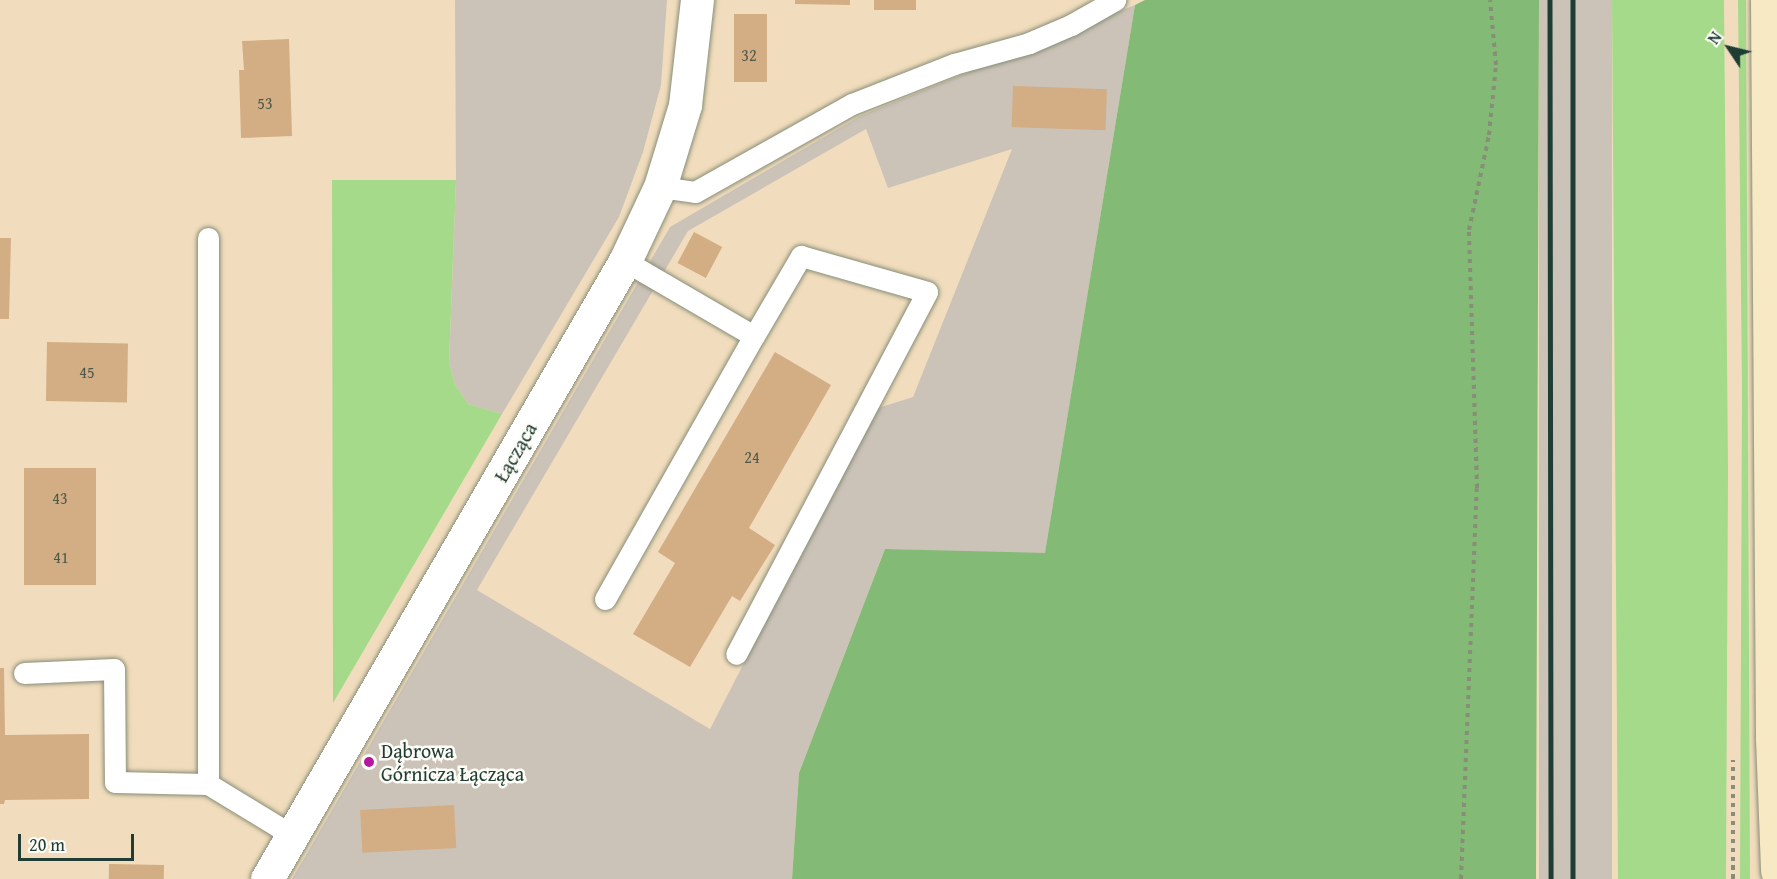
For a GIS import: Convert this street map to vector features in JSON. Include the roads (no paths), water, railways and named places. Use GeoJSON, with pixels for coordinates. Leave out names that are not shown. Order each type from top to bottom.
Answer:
{"type":"FeatureCollection","features":[{"type":"Feature","properties":{"kind":"street","name":"Łącząca"},"geometry":{"type":"LineString","coordinates":[[267,879],[626,261],[660,187],[685,105],[697,0]]}},
{"type":"Feature","properties":{"kind":"street"},"geometry":{"type":"LineString","coordinates":[[1767,0],[1772,726],[1777,871]]}},
{"type":"Feature","properties":{"kind":"lane"},"geometry":{"type":"LineString","coordinates":[[660,187],[695,192],[852,104],[954,64],[1029,43],[1071,25],[1114,0]]}},
{"type":"Feature","properties":{"kind":"lane"},"geometry":{"type":"LineString","coordinates":[[208,238],[208,784]]}},
{"type":"Feature","properties":{"kind":"lane"},"geometry":{"type":"LineString","coordinates":[[605,599],[801,256],[927,292],[736,654]]}},
{"type":"Feature","properties":{"kind":"lane"},"geometry":{"type":"LineString","coordinates":[[626,261],[754,336]]}},
{"type":"Feature","properties":{"kind":"lane"},"geometry":{"type":"LineString","coordinates":[[24,673],[114,669],[115,782],[208,784],[292,835]]}},
{"type":"Feature","properties":{"kind":"railway"},"geometry":{"type":"LineString","coordinates":[[1550,0],[1551,879]]}},
{"type":"Feature","properties":{"kind":"railway"},"geometry":{"type":"LineString","coordinates":[[1573,0],[1573,879]]}},
{"type":"Feature","properties":{"kind":"place","name":"Dąbrowa Górnicza Łącząca"},"geometry":{"type":"Point","coordinates":[369,762]}}]}
